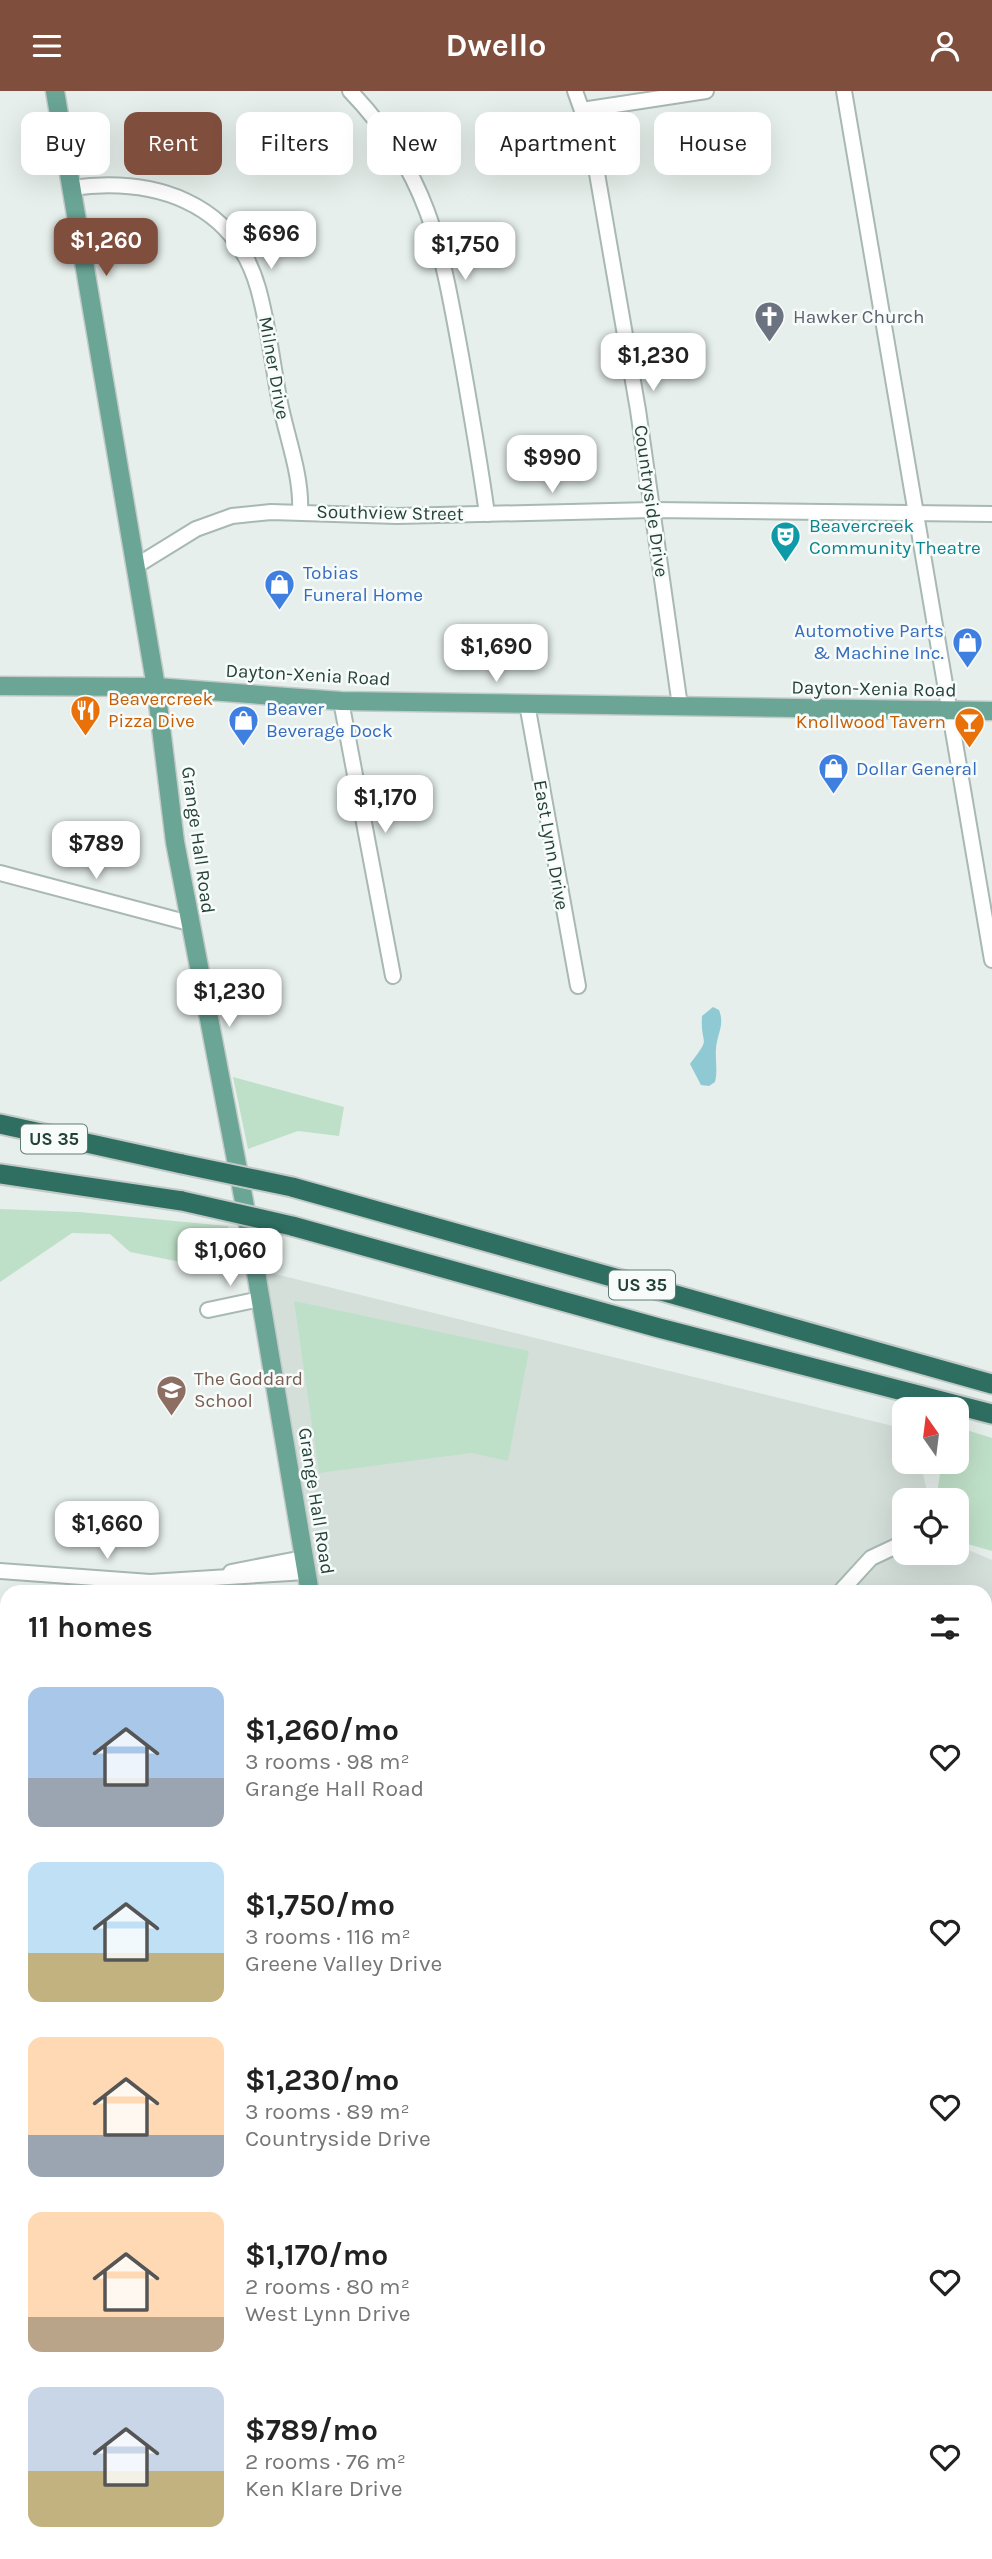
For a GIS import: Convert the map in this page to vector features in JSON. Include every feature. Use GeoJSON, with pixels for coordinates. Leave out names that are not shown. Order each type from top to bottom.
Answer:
{"type":"FeatureCollection","features":[{"type":"Feature","properties":{"kind":"highway"},"geometry":{"type":"LineString","coordinates":[[0,1124],[108,1148]]}},
{"type":"Feature","properties":{"kind":"highway","name":"US 35"},"geometry":{"type":"LineString","coordinates":[[0,1133],[108,1148],[292,1187],[992,1384]]}},
{"type":"Feature","properties":{"kind":"highway","name":"US 35"},"geometry":{"type":"LineString","coordinates":[[0,1174],[119,1189],[292,1226],[659,1328],[992,1414]]}},
{"type":"Feature","properties":{"kind":"highway"},"geometry":{"type":"LineString","coordinates":[[0,1183],[119,1189]]}},
{"type":"Feature","properties":{"kind":"main road","name":"Grange Hall Road"},"geometry":{"type":"LineString","coordinates":[[55,91],[156,687],[175,842],[260,1299],[309,1585]]}},
{"type":"Feature","properties":{"kind":"main road","name":"Dayton-Xenia Road"},"geometry":{"type":"LineString","coordinates":[[0,686],[156,687],[341,701],[992,711]]}},
{"type":"Feature","properties":{"kind":"street"},"geometry":{"type":"LineString","coordinates":[[350,91],[395,147],[429,211],[444,261],[487,514]]}},
{"type":"Feature","properties":{"kind":"street","name":"Countryside Drive"},"geometry":{"type":"LineString","coordinates":[[575,91],[602,196],[638,410],[680,706]]}},
{"type":"Feature","properties":{"kind":"street"},"geometry":{"type":"LineString","coordinates":[[582,110],[706,91]]}},
{"type":"Feature","properties":{"kind":"street"},"geometry":{"type":"LineString","coordinates":[[845,91],[948,711],[987,903],[992,960]]}},
{"type":"Feature","properties":{"kind":"street","name":"Milner Drive"},"geometry":{"type":"LineString","coordinates":[[71,188],[122,184],[170,193],[207,213],[239,248],[258,288],[286,436],[300,483],[300,512]]}},
{"type":"Feature","properties":{"kind":"street","name":"Southview Street"},"geometry":{"type":"LineString","coordinates":[[136,566],[196,529],[214,521],[249,513],[397,516],[652,510],[992,515]]}},
{"type":"Feature","properties":{"kind":"street"},"geometry":{"type":"LineString","coordinates":[[341,701],[393,976]]}},
{"type":"Feature","properties":{"kind":"street","name":"East Lynn Drive"},"geometry":{"type":"LineString","coordinates":[[527,704],[578,986]]}},
{"type":"Feature","properties":{"kind":"street"},"geometry":{"type":"LineString","coordinates":[[0,873],[189,923]]}},
{"type":"Feature","properties":{"kind":"street"},"geometry":{"type":"LineString","coordinates":[[208,1310],[260,1299]]}},
{"type":"Feature","properties":{"kind":"street"},"geometry":{"type":"LineString","coordinates":[[846,1585],[871,1558],[892,1548]]}},
{"type":"Feature","properties":{"kind":"street"},"geometry":{"type":"LineString","coordinates":[[0,1571],[150,1582],[213,1579],[305,1565]]}},
{"type":"Feature","properties":{"kind":"shaded area"},"geometry":{"type":"Polygon","coordinates":[[[255,1269],[892,1426],[892,1474],[923,1474],[926,1488],[892,1488],[892,1565],[969,1565],[969,1550],[992,1560],[992,1585],[309,1585],[255,1269]]]}},
{"type":"Feature","properties":{"kind":"green space"},"geometry":{"type":"Polygon","coordinates":[[[233,1077],[344,1107],[339,1136],[298,1131],[248,1149],[233,1077]]]}},
{"type":"Feature","properties":{"kind":"green space"},"geometry":{"type":"Polygon","coordinates":[[[0,1209],[79,1212],[228,1226],[238,1273],[130,1252],[110,1234],[72,1233],[0,1282],[0,1209]]]}},
{"type":"Feature","properties":{"kind":"green space"},"geometry":{"type":"Polygon","coordinates":[[[294,1301],[529,1351],[508,1461],[471,1453],[319,1473],[294,1301]]]}},
{"type":"Feature","properties":{"kind":"green space"},"geometry":{"type":"Polygon","coordinates":[[[970,1431],[992,1438],[992,1551],[969,1544],[969,1488],[938,1488],[940,1474],[970,1473],[970,1431]]]}},
{"type":"Feature","properties":{"kind":"water"},"geometry":{"type":"Polygon","coordinates":[[[713,1007],[719,1010],[721,1025],[716,1049],[716,1078],[709,1086],[701,1085],[690,1064],[704,1041],[702,1016],[713,1007]]]}},
{"type":"Feature","properties":{"kind":"place","name":"Hawker Church"},"geometry":{"type":"Point","coordinates":[770,344]}},
{"type":"Feature","properties":{"kind":"place","name":"Beavercreek Community Theatre"},"geometry":{"type":"Point","coordinates":[786,564]}},
{"type":"Feature","properties":{"kind":"place","name":"Tobias Funeral Home"},"geometry":{"type":"Point","coordinates":[280,611]}},
{"type":"Feature","properties":{"kind":"place","name":"Automotive Parts & Machine Inc."},"geometry":{"type":"Point","coordinates":[967,669]}},
{"type":"Feature","properties":{"kind":"place","name":"Beavercreek Pizza Dive"},"geometry":{"type":"Point","coordinates":[85,737]}},
{"type":"Feature","properties":{"kind":"place","name":"Beaver Beverage Dock"},"geometry":{"type":"Point","coordinates":[243,747]}},
{"type":"Feature","properties":{"kind":"place","name":"Knollwood Tavern"},"geometry":{"type":"Point","coordinates":[969,749]}},
{"type":"Feature","properties":{"kind":"place","name":"Dollar General"},"geometry":{"type":"Point","coordinates":[833,796]}},
{"type":"Feature","properties":{"kind":"place","name":"The Goddard School"},"geometry":{"type":"Point","coordinates":[171,1417]}}]}
